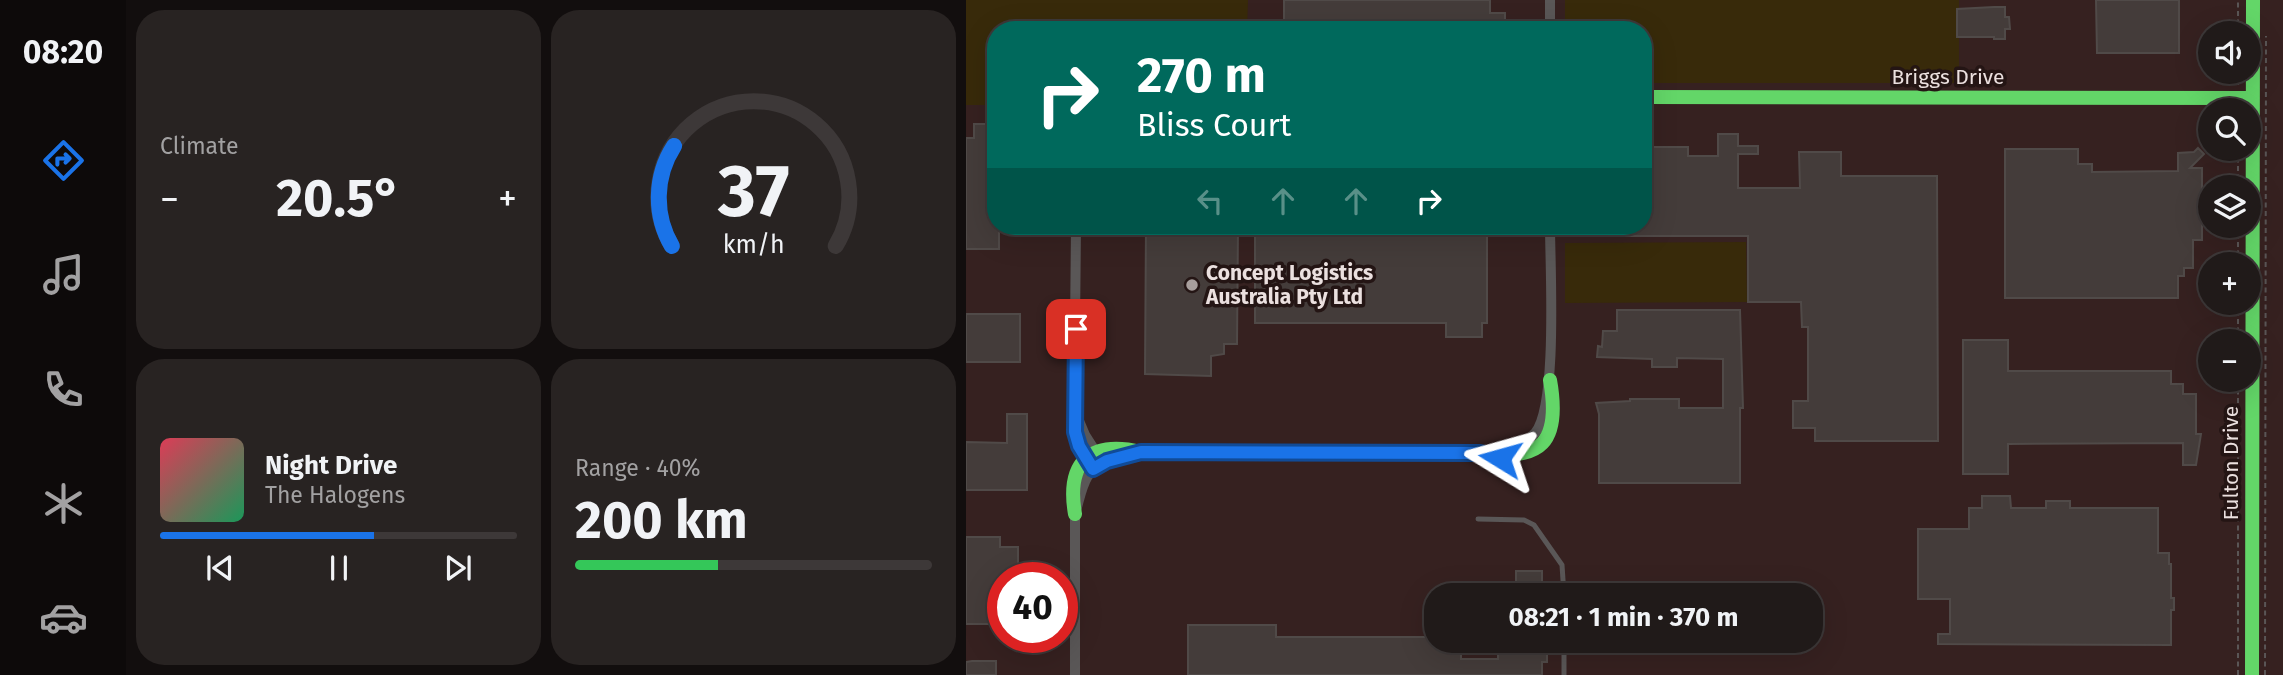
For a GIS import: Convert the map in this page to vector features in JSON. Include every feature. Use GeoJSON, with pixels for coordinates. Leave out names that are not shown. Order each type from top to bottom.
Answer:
{"type":"FeatureCollection","features":[{"type":"Feature","properties":{"kind":"street"},"geometry":{"type":"LineString","coordinates":[[1550,0],[1550,21]]}},
{"type":"Feature","properties":{"kind":"street","name":"Fulton Drive"},"geometry":{"type":"LineString","coordinates":[[2252,98],[2253,0]]}},
{"type":"Feature","properties":{"kind":"street","name":"Briggs Drive"},"geometry":{"type":"LineString","coordinates":[[1652,97],[2252,98]]}},
{"type":"Feature","properties":{"kind":"street","name":"Fulton Drive"},"geometry":{"type":"LineString","coordinates":[[2252,161],[2252,675]]}},
{"type":"Feature","properties":{"kind":"street"},"geometry":{"type":"LineString","coordinates":[[1076,235],[1075,432],[1094,460]]}},
{"type":"Feature","properties":{"kind":"street"},"geometry":{"type":"LineString","coordinates":[[1075,675],[1075,514],[1071,499],[1072,480],[1078,466],[1094,460],[1114,447],[1141,452],[1480,453],[1500,458],[1517,457],[1531,452],[1545,441],[1555,417],[1550,380],[1550,235]]}},
{"type":"Feature","properties":{"kind":"lane"},"geometry":{"type":"LineString","coordinates":[[1478,519],[1524,520],[1531,523],[1562,565],[1563,583]]}},
{"type":"Feature","properties":{"kind":"lane"},"geometry":{"type":"LineString","coordinates":[[1564,653],[1564,675]]}},
{"type":"Feature","properties":{"kind":"path"},"geometry":{"type":"LineString","coordinates":[[2238,0],[2238,21]]}},
{"type":"Feature","properties":{"kind":"path"},"geometry":{"type":"LineString","coordinates":[[2265,675],[2266,27]]}},
{"type":"Feature","properties":{"kind":"path"},"geometry":{"type":"LineString","coordinates":[[2238,392],[2238,675]]}},
{"type":"Feature","properties":{"kind":"shaded area"},"geometry":{"type":"Polygon","coordinates":[[[966,0],[2283,0],[2283,675],[966,675],[966,0]]]}},
{"type":"Feature","properties":{"kind":"shaded area"},"geometry":{"type":"Polygon","coordinates":[[[966,0],[1248,0],[1247,21],[987,21],[987,105],[966,105],[966,0]]]}},
{"type":"Feature","properties":{"kind":"shaded area"},"geometry":{"type":"Polygon","coordinates":[[[1565,0],[1959,0],[1959,83],[1652,83],[1652,21],[1565,21],[1565,0]]]}},
{"type":"Feature","properties":{"kind":"shaded area"},"geometry":{"type":"Polygon","coordinates":[[[1746,242],[1747,302],[1565,303],[1565,243],[1746,242]]]}},
{"type":"Feature","properties":{"kind":"building"},"geometry":{"type":"Polygon","coordinates":[[[1284,0],[1490,0],[1490,13],[1505,13],[1505,21],[1284,21],[1284,0]]]}},
{"type":"Feature","properties":{"kind":"building"},"geometry":{"type":"Polygon","coordinates":[[[2096,0],[2179,0],[2179,53],[2097,53],[2096,0]]]}},
{"type":"Feature","properties":{"kind":"building"},"geometry":{"type":"Polygon","coordinates":[[[2005,7],[2005,17],[2009,17],[2010,29],[2005,29],[2005,39],[1957,37],[1957,9],[2005,7]]]}},
{"type":"Feature","properties":{"kind":"building"},"geometry":{"type":"Polygon","coordinates":[[[974,124],[987,124],[987,235],[999,235],[999,249],[966,249],[966,138],[974,138],[974,124]]]}},
{"type":"Feature","properties":{"kind":"building"},"geometry":{"type":"Polygon","coordinates":[[[1718,134],[1738,134],[1738,146],[1758,146],[1758,154],[1738,154],[1738,188],[1800,188],[1799,152],[1841,152],[1841,176],[1937,176],[1938,441],[1815,441],[1815,428],[1793,428],[1793,401],[1808,401],[1808,327],[1802,327],[1801,302],[1748,302],[1748,236],[1606,236],[1652,235],[1652,147],[1688,147],[1688,156],[1718,156],[1718,134]]]}},
{"type":"Feature","properties":{"kind":"building"},"geometry":{"type":"Polygon","coordinates":[[[2198,148],[2198,160],[2190,168],[2202,168],[2202,175],[2198,175],[2198,238],[2202,240],[2193,240],[2193,268],[2184,268],[2184,276],[2178,276],[2178,298],[2005,298],[2005,149],[2078,149],[2078,164],[2092,164],[2092,172],[2178,171],[2178,153],[2194,152],[2198,148]]]}},
{"type":"Feature","properties":{"kind":"building","name":"Concept Logistics Australia Pty Ltd"},"geometry":{"type":"Polygon","coordinates":[[[1146,235],[1238,235],[1237,344],[1224,344],[1224,354],[1211,356],[1211,376],[1145,374],[1146,235]]]}},
{"type":"Feature","properties":{"kind":"building"},"geometry":{"type":"Polygon","coordinates":[[[1255,235],[1487,235],[1487,323],[1482,323],[1482,337],[1446,337],[1446,323],[1255,323],[1255,235]]]}},
{"type":"Feature","properties":{"kind":"building"},"geometry":{"type":"Polygon","coordinates":[[[1617,310],[1740,310],[1743,408],[1740,408],[1740,483],[1599,483],[1599,414],[1596,403],[1630,399],[1679,399],[1679,408],[1723,408],[1723,359],[1677,358],[1677,367],[1652,367],[1652,359],[1597,357],[1598,346],[1602,347],[1603,331],[1617,331],[1617,310]]]}},
{"type":"Feature","properties":{"kind":"building"},"geometry":{"type":"Polygon","coordinates":[[[966,314],[1020,314],[1020,362],[966,362],[966,314]]]}},
{"type":"Feature","properties":{"kind":"building"},"geometry":{"type":"Polygon","coordinates":[[[1963,340],[2008,340],[2008,371],[2171,371],[2171,384],[2183,384],[2183,394],[2196,394],[2196,434],[2201,434],[2196,465],[2183,465],[2183,443],[2008,444],[2008,474],[1963,474],[1963,340]]]}},
{"type":"Feature","properties":{"kind":"building"},"geometry":{"type":"Polygon","coordinates":[[[1007,414],[1027,414],[1027,490],[966,490],[966,442],[1007,443],[1007,414]]]}},
{"type":"Feature","properties":{"kind":"building"},"geometry":{"type":"Polygon","coordinates":[[[1982,496],[2010,496],[2011,508],[2046,508],[2046,501],[2070,501],[2070,508],[2158,508],[2158,553],[2169,553],[2171,564],[2171,598],[2174,598],[2174,610],[2171,610],[2171,645],[1938,644],[1938,634],[1950,634],[1950,599],[1918,599],[1918,529],[1969,529],[1969,508],[1982,508],[1982,496]]]}},
{"type":"Feature","properties":{"kind":"building"},"geometry":{"type":"Polygon","coordinates":[[[966,537],[1000,537],[1000,547],[1018,547],[1018,562],[987,562],[987,624],[966,624],[966,537]]]}},
{"type":"Feature","properties":{"kind":"building"},"geometry":{"type":"Polygon","coordinates":[[[1516,571],[1542,571],[1542,583],[1516,583],[1516,571]]]}},
{"type":"Feature","properties":{"kind":"building"},"geometry":{"type":"Polygon","coordinates":[[[1188,625],[1276,625],[1276,637],[1424,637],[1424,653],[1461,653],[1461,659],[1498,659],[1498,653],[1547,653],[1547,662],[1542,662],[1542,675],[1188,675],[1188,625]]]}},
{"type":"Feature","properties":{"kind":"building"},"geometry":{"type":"Polygon","coordinates":[[[996,661],[996,675],[966,675],[966,662],[996,661]]]}},
{"type":"Feature","properties":{"kind":"traffic: fast"},"geometry":{"type":"LineString","coordinates":[[2252,675],[2253,0]]}},
{"type":"Feature","properties":{"kind":"traffic: fast"},"geometry":{"type":"LineString","coordinates":[[1652,97],[2252,98]]}},
{"type":"Feature","properties":{"kind":"traffic: fast"},"geometry":{"type":"LineString","coordinates":[[1075,514],[1073,496],[1078,468],[1095,453],[1108,449],[1141,452],[1519,454],[1532,450],[1542,443],[1549,433],[1553,401],[1550,380]]}},
{"type":"Feature","properties":{"kind":"place","name":"Concept Logistics Australia Pty Ltd"},"geometry":{"type":"Point","coordinates":[1192,285]}},
{"type":"Feature","properties":{"kind":"route"},"geometry":{"type":"LineString","coordinates":[[1076,329],[1074,427],[1079,446],[1093,469],[1107,461],[1141,452],[1480,453],[1500,458]]}}]}
